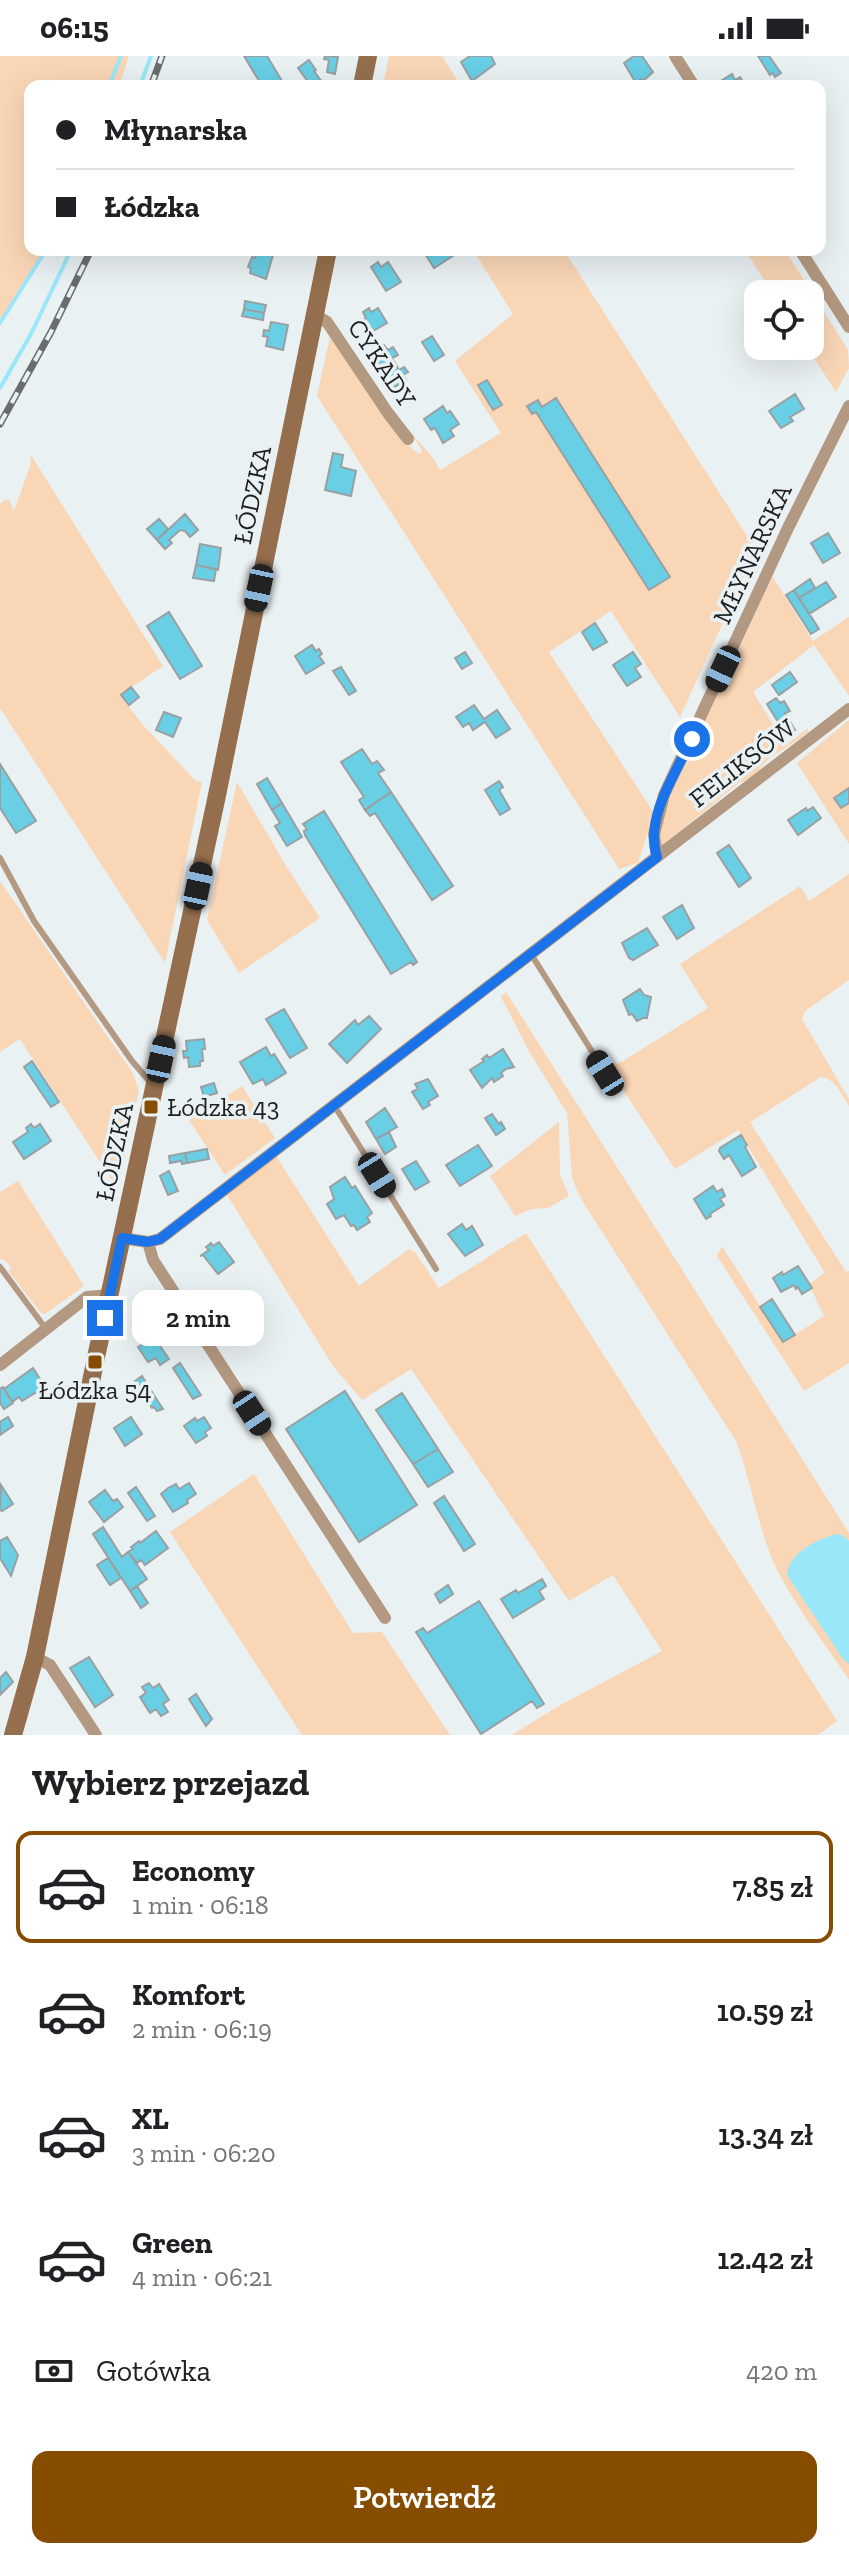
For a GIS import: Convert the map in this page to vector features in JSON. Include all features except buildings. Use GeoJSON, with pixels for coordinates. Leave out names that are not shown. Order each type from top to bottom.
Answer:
{"type":"FeatureCollection","features":[{"type":"Feature","properties":{"kind":"main road"},"geometry":{"type":"LineString","coordinates":[[363,80],[368,56]]}},
{"type":"Feature","properties":{"kind":"main road","name":"ŁÓDZKA"},"geometry":{"type":"LineString","coordinates":[[13,1735],[35,1657],[327,256]]}},
{"type":"Feature","properties":{"kind":"street"},"geometry":{"type":"LineString","coordinates":[[675,56],[690,80]]}},
{"type":"Feature","properties":{"kind":"street"},"geometry":{"type":"LineString","coordinates":[[804,256],[849,327]]}},
{"type":"Feature","properties":{"kind":"street","name":"CYKADY"},"geometry":{"type":"LineString","coordinates":[[315,315],[327,322],[408,439]]}},
{"type":"Feature","properties":{"kind":"street","name":"MŁYNARSKA"},"geometry":{"type":"LineString","coordinates":[[657,857],[654,834],[664,795],[788,528],[849,406]]}},
{"type":"Feature","properties":{"kind":"street","name":"FELIKSÓW"},"geometry":{"type":"LineString","coordinates":[[148,1242],[160,1239],[849,709]]}},
{"type":"Feature","properties":{"kind":"street"},"geometry":{"type":"LineString","coordinates":[[122,1238],[148,1242],[153,1260],[385,1618]]}},
{"type":"Feature","properties":{"kind":"street"},"geometry":{"type":"LineString","coordinates":[[0,1365],[87,1297],[110,1295]]}},
{"type":"Feature","properties":{"kind":"street"},"geometry":{"type":"LineString","coordinates":[[35,1657],[50,1665],[96,1735]]}},
{"type":"Feature","properties":{"kind":"lane"},"geometry":{"type":"LineString","coordinates":[[0,858],[34,921],[132,1061],[155,1087]]}},
{"type":"Feature","properties":{"kind":"lane"},"geometry":{"type":"LineString","coordinates":[[531,954],[616,1090]]}},
{"type":"Feature","properties":{"kind":"lane"},"geometry":{"type":"LineString","coordinates":[[334,1105],[436,1269]]}},
{"type":"Feature","properties":{"kind":"lane"},"geometry":{"type":"LineString","coordinates":[[0,1267],[46,1329]]}},
{"type":"Feature","properties":{"kind":"shaded area"},"geometry":{"type":"Polygon","coordinates":[[[0,56],[129,56],[121,80],[24,80],[24,256],[42,256],[0,326],[0,56]]]}},
{"type":"Feature","properties":{"kind":"shaded area"},"geometry":{"type":"Polygon","coordinates":[[[389,56],[442,56],[457,80],[384,80],[389,56]]]}},
{"type":"Feature","properties":{"kind":"shaded area"},"geometry":{"type":"Polygon","coordinates":[[[477,256],[568,256],[756,550],[680,717],[611,611],[549,652],[654,813],[638,863],[619,869],[317,396],[330,336],[399,434],[420,454],[422,450],[408,429],[440,470],[501,433],[455,361],[513,314],[477,256]]]}},
{"type":"Feature","properties":{"kind":"shaded area"},"geometry":{"type":"Polygon","coordinates":[[[749,256],[789,256],[804,280],[764,280],[749,256]]]}},
{"type":"Feature","properties":{"kind":"shaded area"},"geometry":{"type":"Polygon","coordinates":[[[824,312],[848,350],[849,368],[836,392],[815,360],[824,360],[824,312]]]}},
{"type":"Feature","properties":{"kind":"shaded area"},"geometry":{"type":"Polygon","coordinates":[[[31,455],[163,666],[120,695],[143,725],[196,781],[202,782],[165,963],[0,708],[0,504],[9,500],[14,511],[31,455]]]}},
{"type":"Feature","properties":{"kind":"shaded area"},"geometry":{"type":"Polygon","coordinates":[[[772,576],[813,641],[849,617],[849,696],[814,645],[753,692],[786,745],[808,728],[808,732],[769,758],[756,774],[739,783],[649,856],[670,798],[731,659],[734,661],[772,576]]]}},
{"type":"Feature","properties":{"kind":"shaded area"},"geometry":{"type":"Polygon","coordinates":[[[849,720],[849,844],[797,763],[849,720]]]}},
{"type":"Feature","properties":{"kind":"shaded area"},"geometry":{"type":"Polygon","coordinates":[[[237,782],[320,918],[239,973],[207,920],[237,782]]]}},
{"type":"Feature","properties":{"kind":"shaded area"},"geometry":{"type":"Polygon","coordinates":[[[849,874],[849,980],[805,1011],[802,1019],[849,1099],[849,1106],[834,1084],[821,1077],[750,1122],[846,1272],[849,1271],[849,1363],[804,1391],[717,1256],[722,1246],[783,1342],[824,1316],[809,1284],[825,1273],[738,1130],[675,1169],[604,1061],[618,1064],[708,1008],[680,964],[800,886],[809,901],[849,874]]]}},
{"type":"Feature","properties":{"kind":"shaded area"},"geometry":{"type":"Polygon","coordinates":[[[0,881],[132,1072],[139,1090],[118,1190],[20,1039],[0,1052],[0,881]]]}},
{"type":"Feature","properties":{"kind":"shaded area"},"geometry":{"type":"Polygon","coordinates":[[[506,992],[849,1533],[849,1680],[795,1602],[777,1570],[736,1441],[581,1199],[572,1178],[567,1113],[530,1053],[501,997],[506,992]]]}},
{"type":"Feature","properties":{"kind":"shaded area"},"geometry":{"type":"Polygon","coordinates":[[[242,1086],[275,1138],[225,1175],[189,1120],[242,1086]]]}},
{"type":"Feature","properties":{"kind":"shaded area"},"geometry":{"type":"Polygon","coordinates":[[[559,1122],[560,1175],[569,1196],[548,1208],[531,1209],[515,1216],[490,1176],[559,1122]]]}},
{"type":"Feature","properties":{"kind":"shaded area"},"geometry":{"type":"Polygon","coordinates":[[[276,1156],[359,1286],[409,1249],[415,1252],[439,1288],[526,1233],[837,1721],[818,1735],[512,1735],[555,1708],[662,1651],[613,1575],[569,1601],[411,1369],[362,1400],[333,1366],[227,1195],[276,1156]]]}},
{"type":"Feature","properties":{"kind":"shaded area"},"geometry":{"type":"Polygon","coordinates":[[[18,1181],[84,1286],[45,1314],[9,1272],[11,1268],[5,1260],[0,1259],[0,1192],[18,1181]]]}},
{"type":"Feature","properties":{"kind":"shaded area"},"geometry":{"type":"Polygon","coordinates":[[[254,1474],[353,1633],[382,1632],[450,1735],[302,1735],[170,1532],[254,1474]]]}},
{"type":"Feature","properties":{"kind":"water"},"geometry":{"type":"Polygon","coordinates":[[[836,1534],[849,1541],[849,1664],[787,1575],[798,1554],[836,1534]]]}},
{"type":"Feature","properties":{"kind":"waterway"},"geometry":{"type":"LineString","coordinates":[[111,80],[121,56]]}},
{"type":"Feature","properties":{"kind":"waterway"},"geometry":{"type":"LineString","coordinates":[[142,80],[151,56]]}},
{"type":"Feature","properties":{"kind":"waterway"},"geometry":{"type":"LineString","coordinates":[[0,323],[42,256]]}},
{"type":"Feature","properties":{"kind":"waterway"},"geometry":{"type":"LineString","coordinates":[[0,388],[31,334],[68,256]]}},
{"type":"Feature","properties":{"kind":"railway"},"geometry":{"type":"LineString","coordinates":[[153,80],[162,56]]}},
{"type":"Feature","properties":{"kind":"railway"},"geometry":{"type":"LineString","coordinates":[[0,424],[51,332],[88,256]]}},
{"type":"Feature","properties":{"kind":"place","name":"Łódzka 43"},"geometry":{"type":"Point","coordinates":[151,1107]}},
{"type":"Feature","properties":{"kind":"place","name":"Łódzka 54"},"geometry":{"type":"Point","coordinates":[95,1362]}},
{"type":"Feature","properties":{"kind":"route"},"geometry":{"type":"LineString","coordinates":[[105,1318],[122,1238],[148,1242],[160,1239],[657,857],[654,834],[660,806],[692,739]]}}]}
